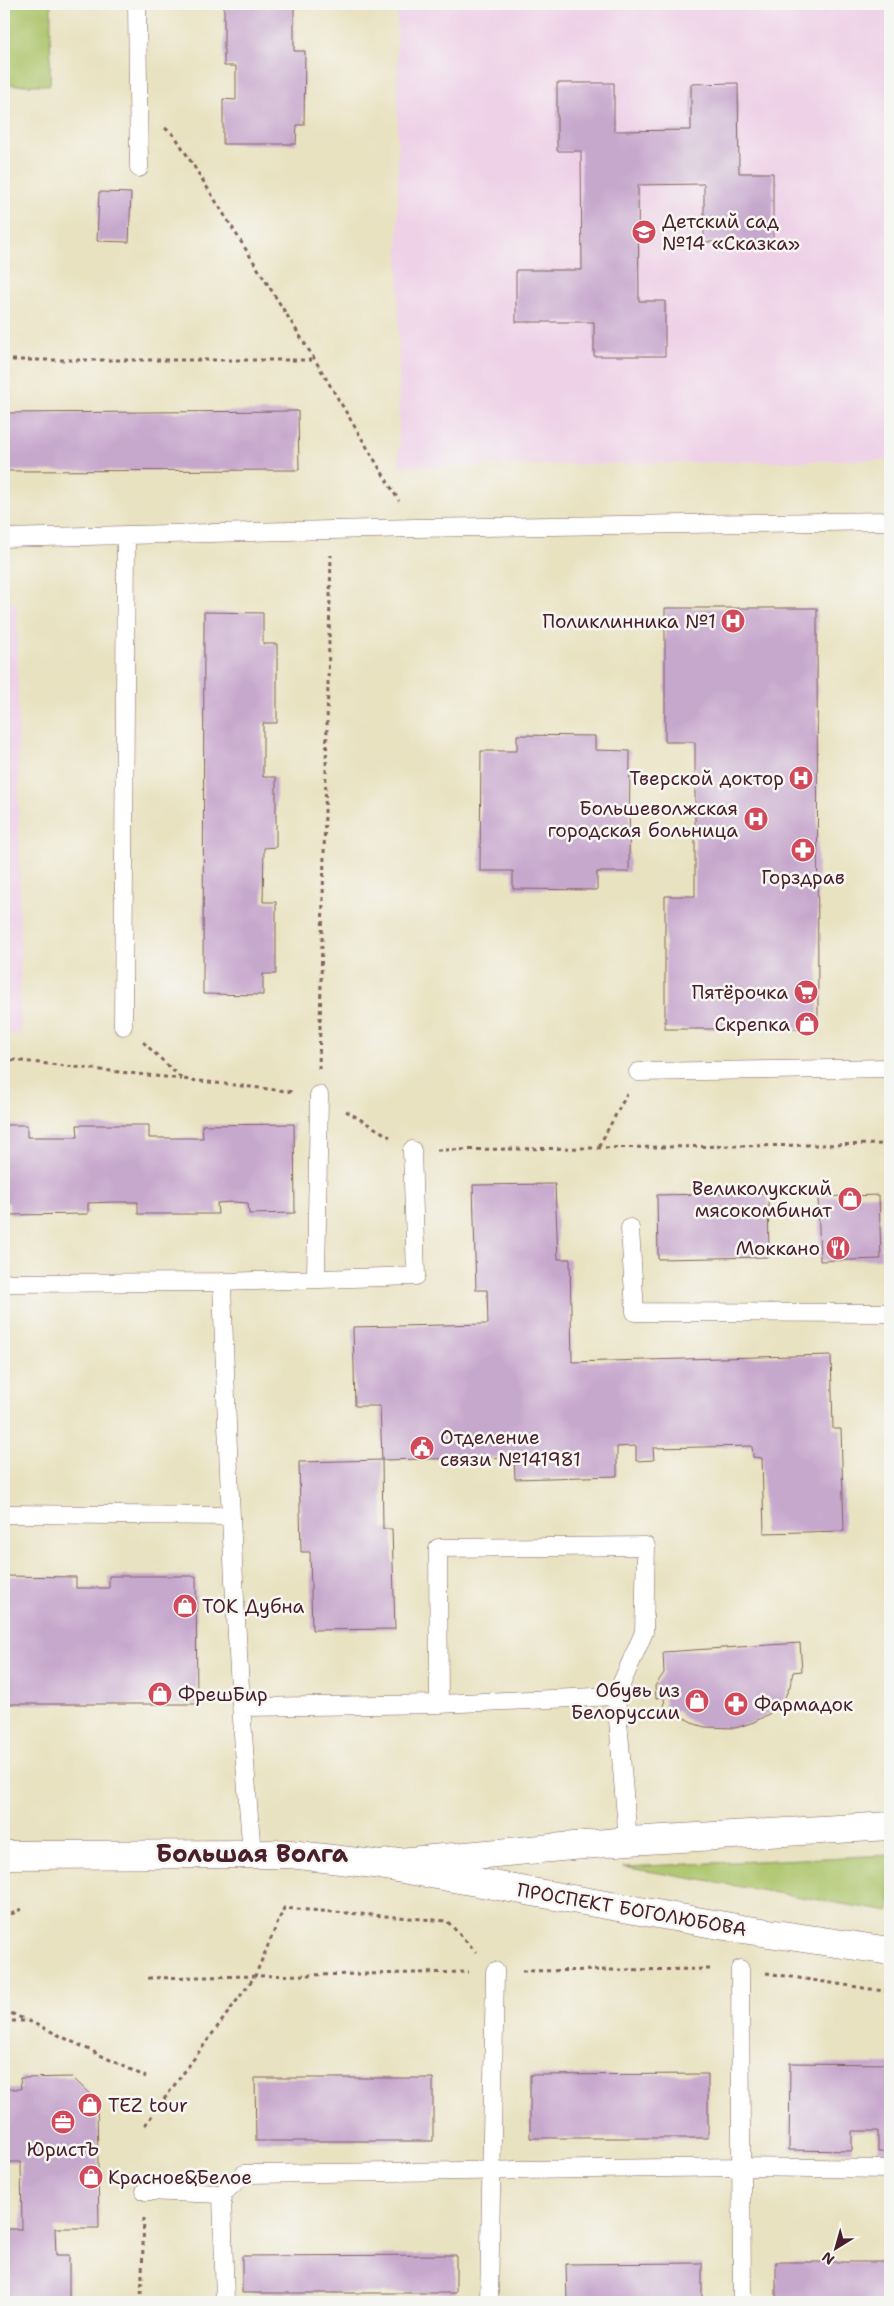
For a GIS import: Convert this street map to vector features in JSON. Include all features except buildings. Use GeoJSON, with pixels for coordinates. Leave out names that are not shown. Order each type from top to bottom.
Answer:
{"type":"FeatureCollection","features":[{"type":"Feature","properties":{"kind":"main road","name":"ПРОСПЕКТ БОГОЛЮБОВА"},"geometry":{"type":"LineString","coordinates":[[374,1864],[628,1841],[890,1826]]}},
{"type":"Feature","properties":{"kind":"main road","name":"ПРОСПЕКТ БОГОЛЮБОВА"},"geometry":{"type":"LineString","coordinates":[[4,1855],[290,1854],[374,1864],[742,1929],[890,1951]]}},
{"type":"Feature","properties":{"kind":"lane"},"geometry":{"type":"LineString","coordinates":[[137,4],[139,168]]}},
{"type":"Feature","properties":{"kind":"lane"},"geometry":{"type":"LineString","coordinates":[[4,538],[415,528],[890,521]]}},
{"type":"Feature","properties":{"kind":"lane"},"geometry":{"type":"LineString","coordinates":[[123,1026],[126,535]]}},
{"type":"Feature","properties":{"kind":"lane"},"geometry":{"type":"LineString","coordinates":[[638,1072],[890,1068]]}},
{"type":"Feature","properties":{"kind":"lane"},"geometry":{"type":"LineString","coordinates":[[316,1279],[319,1094]]}},
{"type":"Feature","properties":{"kind":"lane"},"geometry":{"type":"LineString","coordinates":[[4,1283],[222,1282],[416,1276],[412,1150]]}},
{"type":"Feature","properties":{"kind":"lane"},"geometry":{"type":"LineString","coordinates":[[630,1228],[635,1312],[890,1313]]}},
{"type":"Feature","properties":{"kind":"lane"},"geometry":{"type":"LineString","coordinates":[[222,1282],[230,1516],[252,1854]]}},
{"type":"Feature","properties":{"kind":"lane"},"geometry":{"type":"LineString","coordinates":[[4,1514],[230,1516]]}},
{"type":"Feature","properties":{"kind":"lane"},"geometry":{"type":"LineString","coordinates":[[439,1704],[438,1548],[646,1546],[644,1632],[616,1696],[628,1841]]}},
{"type":"Feature","properties":{"kind":"lane"},"geometry":{"type":"LineString","coordinates":[[242,1707],[439,1704],[616,1696]]}},
{"type":"Feature","properties":{"kind":"lane"},"geometry":{"type":"LineString","coordinates":[[740,1968],[742,2302]]}},
{"type":"Feature","properties":{"kind":"lane"},"geometry":{"type":"LineString","coordinates":[[489,2302],[495,1971]]}},
{"type":"Feature","properties":{"kind":"lane"},"geometry":{"type":"LineString","coordinates":[[145,2191],[222,2194],[244,2174],[741,2167],[890,2170]]}},
{"type":"Feature","properties":{"kind":"lane"},"geometry":{"type":"LineString","coordinates":[[222,2194],[225,2302]]}},
{"type":"Feature","properties":{"kind":"path"},"geometry":{"type":"LineString","coordinates":[[138,108],[175,136],[315,360],[415,528]]}},
{"type":"Feature","properties":{"kind":"path"},"geometry":{"type":"LineString","coordinates":[[4,360],[315,360]]}},
{"type":"Feature","properties":{"kind":"path"},"geometry":{"type":"LineString","coordinates":[[319,1094],[331,531]]}},
{"type":"Feature","properties":{"kind":"path"},"geometry":{"type":"LineString","coordinates":[[123,1026],[182,1079]]}},
{"type":"Feature","properties":{"kind":"path"},"geometry":{"type":"LineString","coordinates":[[4,1059],[319,1094],[412,1150],[599,1146],[889,1144]]}},
{"type":"Feature","properties":{"kind":"path"},"geometry":{"type":"LineString","coordinates":[[599,1146],[638,1072]]}},
{"type":"Feature","properties":{"kind":"path"},"geometry":{"type":"LineString","coordinates":[[4,1918],[23,1908]]}},
{"type":"Feature","properties":{"kind":"path"},"geometry":{"type":"LineString","coordinates":[[148,1978],[495,1971]]}},
{"type":"Feature","properties":{"kind":"path"},"geometry":{"type":"LineString","coordinates":[[4,2010],[146,2077]]}},
{"type":"Feature","properties":{"kind":"path"},"geometry":{"type":"LineString","coordinates":[[4,2021],[29,2021]]}},
{"type":"Feature","properties":{"kind":"path"},"geometry":{"type":"LineString","coordinates":[[141,2302],[145,2191]]}},
{"type":"Feature","properties":{"kind":"shaded area","name":"Детский сад №14 «Сказка»"},"geometry":{"type":"Polygon","coordinates":[[[397,4],[890,4],[890,460],[399,467],[397,4]]]}},
{"type":"Feature","properties":{"kind":"shaded area"},"geometry":{"type":"Polygon","coordinates":[[[4,603],[17,603],[21,1034],[4,1034],[4,603]]]}},
{"type":"Feature","properties":{"kind":"green space"},"geometry":{"type":"Polygon","coordinates":[[[4,4],[51,4],[50,85],[4,85],[4,4]]]}},
{"type":"Feature","properties":{"kind":"green space"},"geometry":{"type":"Polygon","coordinates":[[[890,1855],[890,1912],[623,1867],[890,1855]]]}},
{"type":"Feature","properties":{"kind":"place","name":"Детский сад №14 «Сказка»"},"geometry":{"type":"Point","coordinates":[644,232]}},
{"type":"Feature","properties":{"kind":"place","name":"Поликлинника №1"},"geometry":{"type":"Point","coordinates":[733,621]}},
{"type":"Feature","properties":{"kind":"place","name":"Тверской доктор"},"geometry":{"type":"Point","coordinates":[801,778]}},
{"type":"Feature","properties":{"kind":"place","name":"Большеволжская городская больница"},"geometry":{"type":"Point","coordinates":[756,819]}},
{"type":"Feature","properties":{"kind":"place","name":"Горздрав"},"geometry":{"type":"Point","coordinates":[803,850]}},
{"type":"Feature","properties":{"kind":"place","name":"Пятёрочка"},"geometry":{"type":"Point","coordinates":[806,992]}},
{"type":"Feature","properties":{"kind":"place","name":"Скрепка"},"geometry":{"type":"Point","coordinates":[807,1024]}},
{"type":"Feature","properties":{"kind":"place","name":"Великолукский мясокомбинат"},"geometry":{"type":"Point","coordinates":[850,1199]}},
{"type":"Feature","properties":{"kind":"place","name":"Моккано"},"geometry":{"type":"Point","coordinates":[838,1248]}},
{"type":"Feature","properties":{"kind":"place","name":"Отделение связи №141981"},"geometry":{"type":"Point","coordinates":[422,1448]}},
{"type":"Feature","properties":{"kind":"place","name":"ТОК Дубна"},"geometry":{"type":"Point","coordinates":[185,1606]}},
{"type":"Feature","properties":{"kind":"place","name":"ФрешБир"},"geometry":{"type":"Point","coordinates":[160,1694]}},
{"type":"Feature","properties":{"kind":"place","name":"Обувь из Белоруссии"},"geometry":{"type":"Point","coordinates":[697,1701]}},
{"type":"Feature","properties":{"kind":"place","name":"Фармадок"},"geometry":{"type":"Point","coordinates":[736,1704]}},
{"type":"Feature","properties":{"kind":"place","name":"TEZ tour"},"geometry":{"type":"Point","coordinates":[90,2105]}},
{"type":"Feature","properties":{"kind":"place","name":"ЮристЪ"},"geometry":{"type":"Point","coordinates":[63,2122]}},
{"type":"Feature","properties":{"kind":"place","name":"Красное&Белое"},"geometry":{"type":"Point","coordinates":[91,2177]}},
{"type":"Feature","properties":{"kind":"district","name":"Большая Волга"},"geometry":{"type":"Point","coordinates":[252,1854]}}]}
